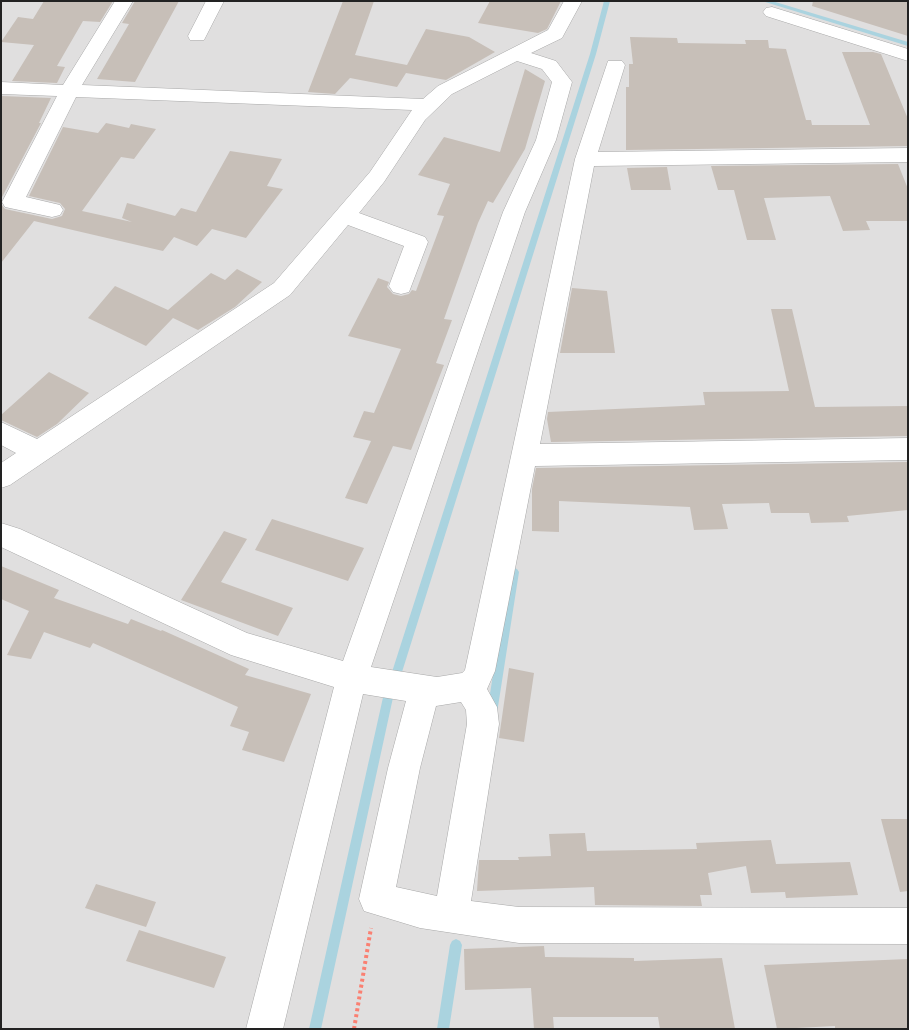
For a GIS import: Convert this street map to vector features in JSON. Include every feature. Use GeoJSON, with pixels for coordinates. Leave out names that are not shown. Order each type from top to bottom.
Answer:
{"type":"FeatureCollection","features":[{"type":"Feature","properties":{"kind":"street"},"geometry":{"type":"LineString","coordinates":[[52,210],[12,202],[70,90],[124,1]]}},
{"type":"Feature","properties":{"kind":"street"},"geometry":{"type":"LineString","coordinates":[[197,36],[215,1]]}},
{"type":"Feature","properties":{"kind":"street"},"geometry":{"type":"LineString","coordinates":[[1,477],[282,289],[377,177],[418,116],[428,105],[445,90],[555,34],[573,1]]}},
{"type":"Feature","properties":{"kind":"street"},"geometry":{"type":"LineString","coordinates":[[772,12],[908,55]]}},
{"type":"Feature","properties":{"kind":"street"},"geometry":{"type":"LineString","coordinates":[[264,1029],[352,678],[514,212],[546,140],[562,82],[549,65],[517,55]]}},
{"type":"Feature","properties":{"kind":"street"},"geometry":{"type":"LineString","coordinates":[[1,535],[10,537],[242,645],[352,678],[437,692],[469,686],[476,680],[480,671],[585,159],[615,65]]}},
{"type":"Feature","properties":{"kind":"street"},"geometry":{"type":"LineString","coordinates":[[1,88],[428,105]]}},
{"type":"Feature","properties":{"kind":"street"},"geometry":{"type":"LineString","coordinates":[[585,159],[908,156]]}},
{"type":"Feature","properties":{"kind":"street"},"geometry":{"type":"LineString","coordinates":[[345,216],[417,242],[401,286]]}},
{"type":"Feature","properties":{"kind":"street"},"geometry":{"type":"LineString","coordinates":[[1,432],[38,452]]}},
{"type":"Feature","properties":{"kind":"street"},"geometry":{"type":"LineString","coordinates":[[524,455],[908,449]]}},
{"type":"Feature","properties":{"kind":"street"},"geometry":{"type":"LineString","coordinates":[[451,915],[482,724],[481,707],[469,686]]}},
{"type":"Feature","properties":{"kind":"street"},"geometry":{"type":"LineString","coordinates":[[425,690],[404,768],[376,899],[420,911],[519,925],[908,926]]}},
{"type":"Feature","properties":{"kind":"path"},"geometry":{"type":"LineString","coordinates":[[354,1029],[376,899]]}},
{"type":"Feature","properties":{"kind":"shaded area"},"geometry":{"type":"Polygon","coordinates":[[[1,1],[908,1],[908,1029],[1,1029],[1,1]]]}},
{"type":"Feature","properties":{"kind":"building"},"geometry":{"type":"Polygon","coordinates":[[[44,1],[113,1],[100,22],[83,21],[57,66],[65,67],[57,83],[12,81],[34,45],[1,42],[18,17],[33,19],[44,1]]]}},
{"type":"Feature","properties":{"kind":"building"},"geometry":{"type":"Polygon","coordinates":[[[135,1],[179,1],[135,82],[97,79],[129,24],[122,23],[135,1]]]}},
{"type":"Feature","properties":{"kind":"building"},"geometry":{"type":"Polygon","coordinates":[[[343,1],[374,1],[355,55],[407,65],[426,29],[469,37],[495,52],[446,80],[406,73],[397,87],[350,78],[335,94],[308,92],[343,1]]]}},
{"type":"Feature","properties":{"kind":"building"},"geometry":{"type":"Polygon","coordinates":[[[490,1],[561,1],[547,29],[538,33],[478,23],[490,1]]]}},
{"type":"Feature","properties":{"kind":"building"},"geometry":{"type":"Polygon","coordinates":[[[813,1],[908,1],[908,36],[812,6],[813,1]]]}},
{"type":"Feature","properties":{"kind":"building"},"geometry":{"type":"Polygon","coordinates":[[[630,37],[677,38],[678,43],[746,44],[745,40],[768,40],[769,48],[786,49],[806,120],[811,120],[812,125],[870,125],[842,52],[873,52],[881,54],[908,119],[908,146],[626,150],[626,87],[629,87],[629,64],[633,64],[630,37]]]}},
{"type":"Feature","properties":{"kind":"building"},"geometry":{"type":"Polygon","coordinates":[[[525,69],[545,81],[525,149],[493,203],[488,201],[478,223],[444,319],[452,320],[436,363],[444,365],[411,450],[393,446],[367,504],[345,498],[371,441],[353,437],[364,411],[374,413],[401,349],[348,336],[378,278],[389,282],[387,287],[393,294],[401,296],[409,294],[412,290],[416,291],[444,216],[437,215],[450,184],[418,175],[444,137],[500,152],[525,69]]]}},
{"type":"Feature","properties":{"kind":"building"},"geometry":{"type":"Polygon","coordinates":[[[2,96],[51,98],[39,123],[41,123],[1,199],[2,96]]]}},
{"type":"Feature","properties":{"kind":"building"},"geometry":{"type":"Polygon","coordinates":[[[106,123],[129,128],[131,124],[156,129],[134,159],[121,157],[82,211],[132,222],[122,218],[127,203],[175,216],[181,208],[196,212],[230,151],[282,159],[267,186],[283,189],[246,238],[212,229],[197,246],[174,237],[163,251],[34,221],[1,263],[1,204],[5,209],[52,219],[62,216],[65,209],[60,203],[29,196],[63,127],[98,133],[106,123]]]}},
{"type":"Feature","properties":{"kind":"building"},"geometry":{"type":"Polygon","coordinates":[[[898,164],[908,189],[908,221],[866,221],[870,230],[843,231],[830,196],[764,198],[776,240],[747,240],[734,190],[718,190],[711,166],[898,164]]]}},
{"type":"Feature","properties":{"kind":"building"},"geometry":{"type":"Polygon","coordinates":[[[667,167],[671,190],[631,190],[627,168],[667,167]]]}},
{"type":"Feature","properties":{"kind":"building"},"geometry":{"type":"Polygon","coordinates":[[[237,269],[262,282],[235,307],[198,330],[173,318],[146,346],[88,318],[115,286],[168,310],[211,273],[225,280],[237,269]]]}},
{"type":"Feature","properties":{"kind":"building"},"geometry":{"type":"Polygon","coordinates":[[[572,288],[607,291],[615,353],[560,353],[572,288]]]}},
{"type":"Feature","properties":{"kind":"building"},"geometry":{"type":"Polygon","coordinates":[[[771,309],[792,309],[815,407],[908,406],[908,436],[551,442],[547,419],[548,412],[705,405],[703,392],[789,391],[771,309]]]}},
{"type":"Feature","properties":{"kind":"building"},"geometry":{"type":"Polygon","coordinates":[[[49,372],[89,393],[57,424],[37,437],[1,420],[1,415],[49,372]]]}},
{"type":"Feature","properties":{"kind":"building"},"geometry":{"type":"Polygon","coordinates":[[[908,462],[908,510],[847,516],[849,522],[811,523],[809,513],[771,513],[769,503],[722,504],[728,529],[694,530],[690,507],[559,501],[559,532],[532,531],[532,489],[536,468],[908,462]]]}},
{"type":"Feature","properties":{"kind":"building"},"geometry":{"type":"Polygon","coordinates":[[[272,519],[364,548],[348,581],[255,550],[272,519]]]}},
{"type":"Feature","properties":{"kind":"building"},"geometry":{"type":"Polygon","coordinates":[[[224,531],[247,539],[221,582],[293,608],[278,636],[181,600],[224,531]]]}},
{"type":"Feature","properties":{"kind":"building"},"geometry":{"type":"Polygon","coordinates":[[[1,566],[59,590],[54,598],[128,624],[131,619],[162,630],[249,669],[245,675],[311,694],[284,762],[242,750],[249,732],[230,726],[238,707],[93,643],[90,648],[44,632],[31,659],[7,655],[29,611],[1,599],[1,566]]]}},
{"type":"Feature","properties":{"kind":"building"},"geometry":{"type":"Polygon","coordinates":[[[509,668],[534,673],[524,742],[499,738],[509,668]]]}},
{"type":"Feature","properties":{"kind":"building"},"geometry":{"type":"Polygon","coordinates":[[[881,819],[908,819],[908,891],[900,892],[881,819]]]}},
{"type":"Feature","properties":{"kind":"building"},"geometry":{"type":"Polygon","coordinates":[[[585,833],[587,851],[697,849],[696,843],[771,840],[776,864],[850,862],[858,895],[786,898],[785,892],[751,893],[746,866],[708,873],[712,895],[700,895],[702,906],[595,905],[594,887],[477,891],[479,860],[519,860],[518,857],[551,856],[549,834],[585,833]]]}},
{"type":"Feature","properties":{"kind":"building"},"geometry":{"type":"Polygon","coordinates":[[[96,884],[156,902],[146,927],[85,908],[96,884]]]}},
{"type":"Feature","properties":{"kind":"building"},"geometry":{"type":"Polygon","coordinates":[[[139,930],[226,957],[214,988],[126,961],[139,930]]]}},
{"type":"Feature","properties":{"kind":"building"},"geometry":{"type":"Polygon","coordinates":[[[544,946],[545,957],[634,958],[634,961],[722,958],[735,1029],[660,1029],[658,1017],[553,1017],[554,1029],[534,1029],[531,988],[465,990],[464,949],[544,946]]]}},
{"type":"Feature","properties":{"kind":"building"},"geometry":{"type":"Polygon","coordinates":[[[908,959],[908,1029],[835,1029],[835,1026],[777,1029],[764,965],[908,959]]]}},
{"type":"Feature","properties":{"kind":"waterway"},"geometry":{"type":"LineString","coordinates":[[397,672],[593,54],[607,1]]}},
{"type":"Feature","properties":{"kind":"waterway"},"geometry":{"type":"LineString","coordinates":[[765,1],[908,44]]}},
{"type":"Feature","properties":{"kind":"waterway"},"geometry":{"type":"LineString","coordinates":[[492,713],[514,572]]}},
{"type":"Feature","properties":{"kind":"waterway"},"geometry":{"type":"LineString","coordinates":[[315,1029],[389,693]]}},
{"type":"Feature","properties":{"kind":"waterway"},"geometry":{"type":"LineString","coordinates":[[443,1029],[456,945]]}}]}
